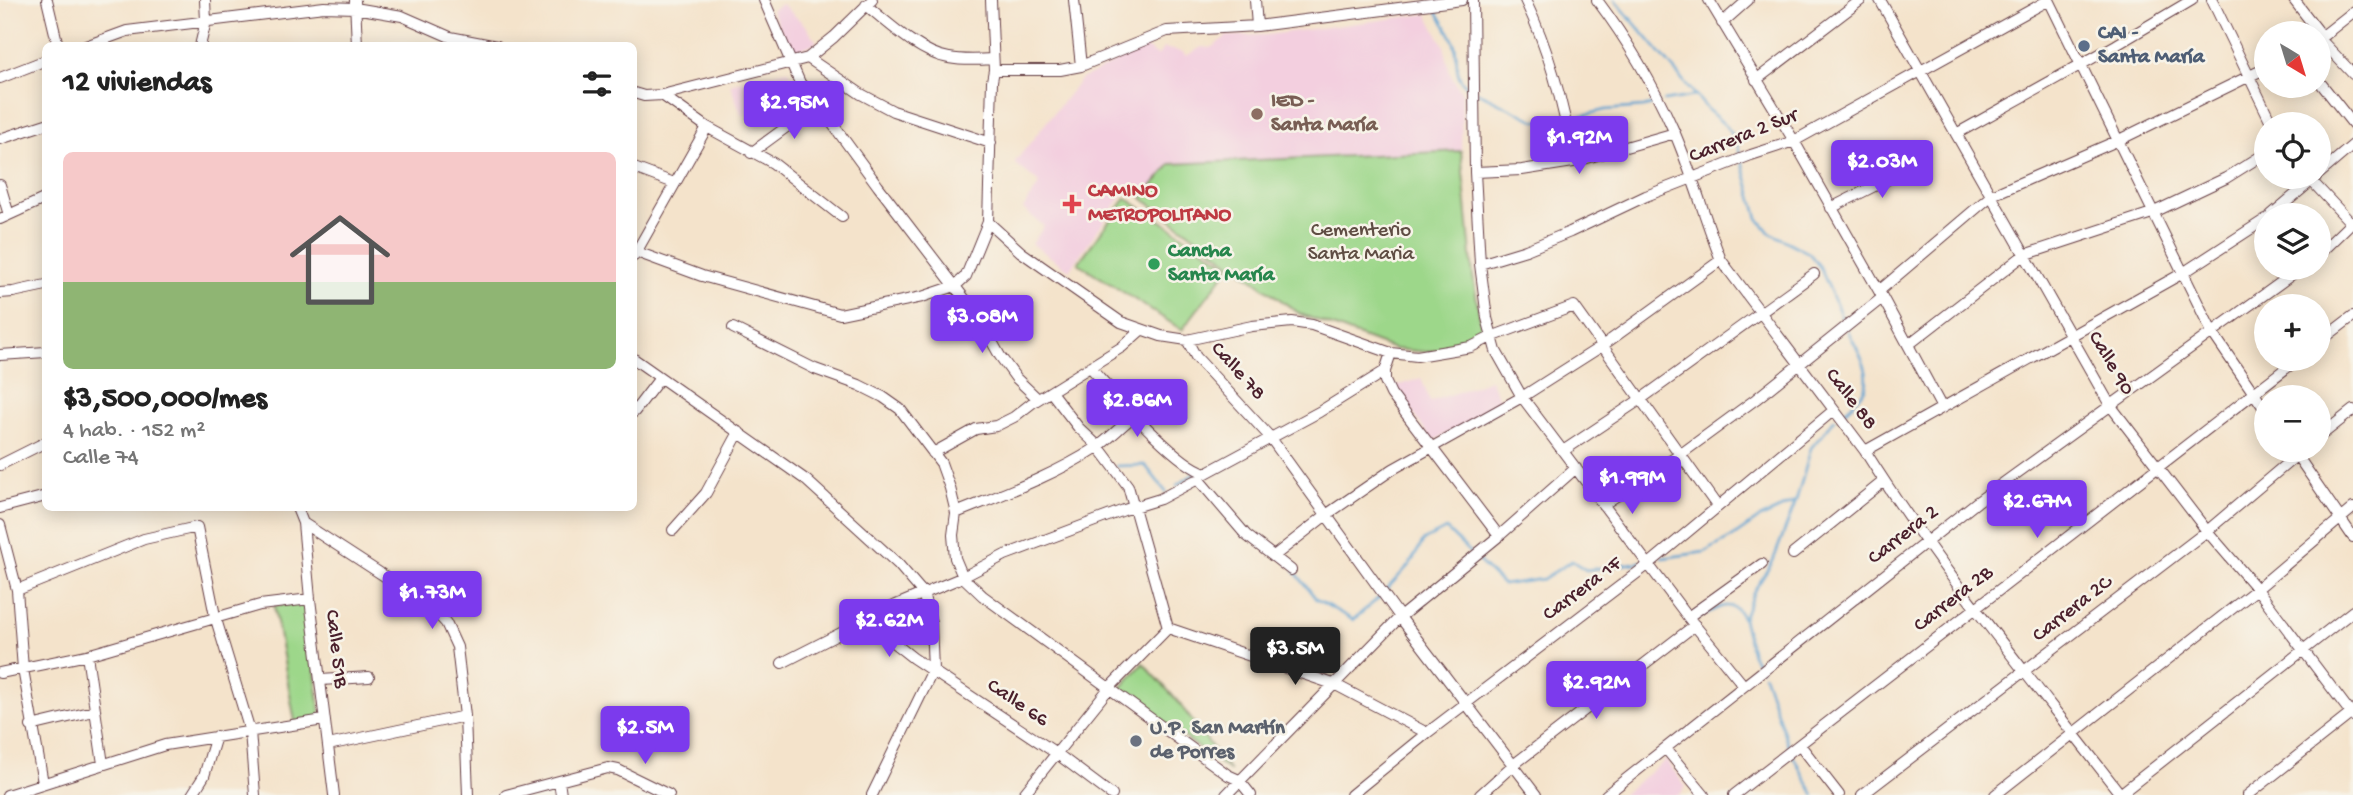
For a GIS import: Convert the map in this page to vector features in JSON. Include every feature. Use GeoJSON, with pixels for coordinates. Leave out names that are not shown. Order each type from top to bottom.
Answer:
{"type":"FeatureCollection","features":[{"type":"Feature","properties":{"kind":"street"},"geometry":{"type":"LineString","coordinates":[[47,0],[57,42]]}},
{"type":"Feature","properties":{"kind":"street"},"geometry":{"type":"LineString","coordinates":[[201,42],[206,21],[205,0]]}},
{"type":"Feature","properties":{"kind":"street"},"geometry":{"type":"LineString","coordinates":[[764,0],[800,83],[956,286],[1016,378],[1038,399]]}},
{"type":"Feature","properties":{"kind":"street"},"geometry":{"type":"LineString","coordinates":[[637,254],[702,276],[808,303],[840,314],[922,297],[956,286],[966,276],[988,222],[994,65],[992,0]]}},
{"type":"Feature","properties":{"kind":"street"},"geometry":{"type":"LineString","coordinates":[[1074,0],[1081,66]]}},
{"type":"Feature","properties":{"kind":"street"},"geometry":{"type":"LineString","coordinates":[[1255,0],[1257,26]]}},
{"type":"Feature","properties":{"kind":"street"},"geometry":{"type":"LineString","coordinates":[[637,94],[662,95],[808,58],[834,37],[869,2],[894,28],[919,45],[946,58],[1060,70],[1081,66],[1167,31],[1257,26],[1462,0]]}},
{"type":"Feature","properties":{"kind":"street"},"geometry":{"type":"LineString","coordinates":[[1473,0],[1479,264],[1491,337],[1500,361],[1522,397],[1691,621],[1744,686]]}},
{"type":"Feature","properties":{"kind":"street"},"geometry":{"type":"LineString","coordinates":[[1525,0],[1545,48],[1566,119],[1573,162]]}},
{"type":"Feature","properties":{"kind":"street","name":"Calle 88"},"geometry":{"type":"LineString","coordinates":[[1597,0],[1643,69],[1661,102],[1721,260],[1865,451],[1976,607],[2120,795]]}},
{"type":"Feature","properties":{"kind":"street"},"geometry":{"type":"LineString","coordinates":[[1709,0],[1794,141],[1942,408]]}},
{"type":"Feature","properties":{"kind":"street"},"geometry":{"type":"LineString","coordinates":[[1722,23],[1748,0]]}},
{"type":"Feature","properties":{"kind":"street"},"geometry":{"type":"LineString","coordinates":[[1756,80],[1861,0]]}},
{"type":"Feature","properties":{"kind":"street","name":"Calle 90"},"geometry":{"type":"LineString","coordinates":[[1880,0],[2110,405],[2207,531],[2257,589],[2352,714]]}},
{"type":"Feature","properties":{"kind":"street"},"geometry":{"type":"LineString","coordinates":[[2049,0],[2212,332],[2254,393]]}},
{"type":"Feature","properties":{"kind":"street","name":"Carrera 2 Sur"},"geometry":{"type":"LineString","coordinates":[[1479,264],[1537,246],[1692,178],[1794,141],[2049,0]]}},
{"type":"Feature","properties":{"kind":"street"},"geometry":{"type":"LineString","coordinates":[[1956,134],[2192,0]]}},
{"type":"Feature","properties":{"kind":"street"},"geometry":{"type":"LineString","coordinates":[[2212,0],[2266,112]]}},
{"type":"Feature","properties":{"kind":"street"},"geometry":{"type":"LineString","coordinates":[[2294,0],[2308,21]]}},
{"type":"Feature","properties":{"kind":"street"},"geometry":{"type":"LineString","coordinates":[[355,4],[357,42]]}},
{"type":"Feature","properties":{"kind":"street"},"geometry":{"type":"LineString","coordinates":[[97,42],[127,31],[355,4],[402,16],[450,37],[476,42]]}},
{"type":"Feature","properties":{"kind":"street"},"geometry":{"type":"LineString","coordinates":[[2331,29],[2353,12]]}},
{"type":"Feature","properties":{"kind":"street"},"geometry":{"type":"LineString","coordinates":[[2331,50],[2353,74]]}},
{"type":"Feature","properties":{"kind":"street"},"geometry":{"type":"LineString","coordinates":[[808,58],[861,94],[893,111],[991,143]]}},
{"type":"Feature","properties":{"kind":"street"},"geometry":{"type":"LineString","coordinates":[[0,78],[42,62]]}},
{"type":"Feature","properties":{"kind":"street"},"geometry":{"type":"LineString","coordinates":[[1604,504],[1681,454],[1799,365],[1856,319],[1992,195],[2119,140],[2254,75]]}},
{"type":"Feature","properties":{"kind":"street"},"geometry":{"type":"LineString","coordinates":[[662,95],[707,127],[773,163],[842,218]]}},
{"type":"Feature","properties":{"kind":"street"},"geometry":{"type":"LineString","coordinates":[[2331,96],[2353,124]]}},
{"type":"Feature","properties":{"kind":"street"},"geometry":{"type":"LineString","coordinates":[[751,153],[818,104]]}},
{"type":"Feature","properties":{"kind":"street"},"geometry":{"type":"LineString","coordinates":[[0,139],[42,125]]}},
{"type":"Feature","properties":{"kind":"street"},"geometry":{"type":"LineString","coordinates":[[637,248],[707,127]]}},
{"type":"Feature","properties":{"kind":"street"},"geometry":{"type":"LineString","coordinates":[[1475,172],[1522,170],[1573,162],[1675,133]]}},
{"type":"Feature","properties":{"kind":"street"},"geometry":{"type":"LineString","coordinates":[[2331,163],[2353,145]]}},
{"type":"Feature","properties":{"kind":"street"},"geometry":{"type":"LineString","coordinates":[[1908,345],[2024,255],[2152,213],[2226,178],[2254,160]]}},
{"type":"Feature","properties":{"kind":"street"},"geometry":{"type":"LineString","coordinates":[[1831,208],[1918,164]]}},
{"type":"Feature","properties":{"kind":"street"},"geometry":{"type":"LineString","coordinates":[[637,169],[674,183]]}},
{"type":"Feature","properties":{"kind":"street"},"geometry":{"type":"LineString","coordinates":[[0,185],[5,217],[42,200]]}},
{"type":"Feature","properties":{"kind":"street"},"geometry":{"type":"LineString","coordinates":[[2284,203],[2300,189]]}},
{"type":"Feature","properties":{"kind":"street"},"geometry":{"type":"LineString","coordinates":[[2323,189],[2352,222],[2331,242]]}},
{"type":"Feature","properties":{"kind":"street","name":"Calle 78"},"geometry":{"type":"LineString","coordinates":[[988,222],[1021,252],[1121,322],[1161,336],[1187,340],[1196,357],[1270,437],[1401,617],[1536,795]]}},
{"type":"Feature","properties":{"kind":"street"},"geometry":{"type":"LineString","coordinates":[[1865,451],[2183,274],[2254,227]]}},
{"type":"Feature","properties":{"kind":"street"},"geometry":{"type":"LineString","coordinates":[[1276,554],[1326,515],[1430,446],[1522,397],[1602,346],[1721,260]]}},
{"type":"Feature","properties":{"kind":"street"},"geometry":{"type":"LineString","coordinates":[[1563,451],[1641,400],[1814,274]]}},
{"type":"Feature","properties":{"kind":"street","name":"Carrera 2"},"geometry":{"type":"LineString","coordinates":[[1606,795],[1977,502],[2284,280]]}},
{"type":"Feature","properties":{"kind":"street"},"geometry":{"type":"LineString","coordinates":[[0,293],[42,286]]}},
{"type":"Feature","properties":{"kind":"street"},"geometry":{"type":"LineString","coordinates":[[1471,348],[1491,337],[1574,306],[1717,506]]}},
{"type":"Feature","properties":{"kind":"street"},"geometry":{"type":"LineString","coordinates":[[2331,333],[2353,316]]}},
{"type":"Feature","properties":{"kind":"street"},"geometry":{"type":"LineString","coordinates":[[1187,340],[1262,325],[1292,322],[1312,325],[1391,353],[1417,356],[1471,348],[1486,351],[1500,361]]}},
{"type":"Feature","properties":{"kind":"street"},"geometry":{"type":"LineString","coordinates":[[733,328],[815,369],[883,397],[907,418],[946,475],[956,513],[953,535],[955,558],[963,577],[983,596],[1228,775],[1239,780],[1251,795]]}},
{"type":"Feature","properties":{"kind":"street"},"geometry":{"type":"LineString","coordinates":[[933,453],[976,429],[1004,422],[1091,368],[1141,330]]}},
{"type":"Feature","properties":{"kind":"street"},"geometry":{"type":"LineString","coordinates":[[0,355],[42,352]]}},
{"type":"Feature","properties":{"kind":"street"},"geometry":{"type":"LineString","coordinates":[[1391,353],[1384,371],[1385,382],[1391,394],[1499,536]]}},
{"type":"Feature","properties":{"kind":"street"},"geometry":{"type":"LineString","coordinates":[[637,361],[806,480],[898,564],[923,593],[931,622],[933,670],[872,795]]}},
{"type":"Feature","properties":{"kind":"street"},"geometry":{"type":"LineString","coordinates":[[1091,368],[1134,416],[1203,477],[1247,535],[1276,554],[1291,570]]}},
{"type":"Feature","properties":{"kind":"street"},"geometry":{"type":"LineString","coordinates":[[782,663],[923,593],[1035,543],[1160,499],[1319,412],[1384,371]]}},
{"type":"Feature","properties":{"kind":"street","name":"Carrera 2B"},"geometry":{"type":"LineString","coordinates":[[2264,385],[2282,371]]}},
{"type":"Feature","properties":{"kind":"street"},"geometry":{"type":"LineString","coordinates":[[637,408],[660,378]]}},
{"type":"Feature","properties":{"kind":"street"},"geometry":{"type":"LineString","coordinates":[[1051,392],[1078,427],[1098,446],[1128,486],[1168,628]]}},
{"type":"Feature","properties":{"kind":"street","name":"Carrera 2B"},"geometry":{"type":"LineString","coordinates":[[1734,795],[2254,393]]}},
{"type":"Feature","properties":{"kind":"street"},"geometry":{"type":"LineString","coordinates":[[2331,427],[2353,410]]}},
{"type":"Feature","properties":{"kind":"street","name":"Carrera 1F"},"geometry":{"type":"LineString","coordinates":[[1351,795],[1837,414]]}},
{"type":"Feature","properties":{"kind":"street"},"geometry":{"type":"LineString","coordinates":[[956,513],[1026,485],[1098,446],[1134,416]]}},
{"type":"Feature","properties":{"kind":"street"},"geometry":{"type":"LineString","coordinates":[[673,530],[706,494],[739,432]]}},
{"type":"Feature","properties":{"kind":"street"},"geometry":{"type":"LineString","coordinates":[[0,465],[42,444]]}},
{"type":"Feature","properties":{"kind":"street","name":"Carrera 2C"},"geometry":{"type":"LineString","coordinates":[[1862,795],[2207,531],[2285,462]]}},
{"type":"Feature","properties":{"kind":"street"},"geometry":{"type":"LineString","coordinates":[[2304,462],[2353,537]]}},
{"type":"Feature","properties":{"kind":"street"},"geometry":{"type":"LineString","coordinates":[[1226,795],[1401,617],[1576,468]]}},
{"type":"Feature","properties":{"kind":"street"},"geometry":{"type":"LineString","coordinates":[[1793,554],[1884,481]]}},
{"type":"Feature","properties":{"kind":"street"},"geometry":{"type":"LineString","coordinates":[[0,508],[42,497]]}},
{"type":"Feature","properties":{"kind":"street"},"geometry":{"type":"LineString","coordinates":[[1995,795],[2257,589],[2353,508]]}},
{"type":"Feature","properties":{"kind":"street","name":"Calle 51B"},"geometry":{"type":"LineString","coordinates":[[299,511],[303,523],[334,795]]}},
{"type":"Feature","properties":{"kind":"street"},"geometry":{"type":"LineString","coordinates":[[303,523],[429,605],[446,623],[457,647],[465,716],[468,795]]}},
{"type":"Feature","properties":{"kind":"street"},"geometry":{"type":"LineString","coordinates":[[0,525],[17,590],[23,669],[43,783]]}},
{"type":"Feature","properties":{"kind":"street"},"geometry":{"type":"LineString","coordinates":[[17,590],[144,539],[197,527],[215,616],[250,731],[255,795]]}},
{"type":"Feature","properties":{"kind":"street"},"geometry":{"type":"LineString","coordinates":[[1480,795],[1512,766],[1762,564]]}},
{"type":"Feature","properties":{"kind":"street"},"geometry":{"type":"LineString","coordinates":[[0,674],[87,655],[260,605],[310,599]]}},
{"type":"Feature","properties":{"kind":"street"},"geometry":{"type":"LineString","coordinates":[[2120,795],[2353,611]]}},
{"type":"Feature","properties":{"kind":"street","name":"Calle 66"},"geometry":{"type":"LineString","coordinates":[[866,621],[914,658],[1056,753],[1112,795]]}},
{"type":"Feature","properties":{"kind":"street"},"geometry":{"type":"LineString","coordinates":[[1168,628],[1336,685],[1427,733]]}},
{"type":"Feature","properties":{"kind":"street"},"geometry":{"type":"LineString","coordinates":[[1023,795],[1110,687],[1168,628]]}},
{"type":"Feature","properties":{"kind":"street"},"geometry":{"type":"LineString","coordinates":[[87,655],[103,764]]}},
{"type":"Feature","properties":{"kind":"street"},"geometry":{"type":"LineString","coordinates":[[321,680],[369,677]]}},
{"type":"Feature","properties":{"kind":"street"},"geometry":{"type":"LineString","coordinates":[[31,726],[94,711]]}},
{"type":"Feature","properties":{"kind":"street"},"geometry":{"type":"LineString","coordinates":[[2248,795],[2352,714]]}},
{"type":"Feature","properties":{"kind":"street"},"geometry":{"type":"LineString","coordinates":[[327,746],[465,716]]}},
{"type":"Feature","properties":{"kind":"street"},"geometry":{"type":"LineString","coordinates":[[7,795],[165,745],[324,720]]}},
{"type":"Feature","properties":{"kind":"street"},"geometry":{"type":"LineString","coordinates":[[192,795],[204,776],[216,736]]}},
{"type":"Feature","properties":{"kind":"street"},"geometry":{"type":"LineString","coordinates":[[1798,746],[1839,795]]}},
{"type":"Feature","properties":{"kind":"street"},"geometry":{"type":"LineString","coordinates":[[1666,749],[1704,795]]}},
{"type":"Feature","properties":{"kind":"street"},"geometry":{"type":"LineString","coordinates":[[513,794],[608,768],[618,770],[669,795]]}},
{"type":"Feature","properties":{"kind":"street"},"geometry":{"type":"LineString","coordinates":[[559,781],[561,795]]}},
{"type":"Feature","properties":{"kind":"shaded area"},"geometry":{"type":"Polygon","coordinates":[[[782,4],[806,26],[817,42],[792,53],[771,10],[782,4]]]}},
{"type":"Feature","properties":{"kind":"shaded area","name":"IED - Santa María"},"geometry":{"type":"Polygon","coordinates":[[[1427,14],[1444,46],[1450,73],[1462,93],[1461,151],[1171,165],[1142,198],[1128,188],[1069,270],[1032,244],[1044,226],[1023,209],[1040,183],[1014,163],[1080,80],[1145,47],[1158,56],[1163,48],[1183,52],[1186,56],[1202,47],[1211,48],[1227,36],[1266,35],[1427,14]]]}},
{"type":"Feature","properties":{"kind":"shaded area"},"geometry":{"type":"Polygon","coordinates":[[[788,70],[801,91],[742,116],[730,84],[788,70]]]}},
{"type":"Feature","properties":{"kind":"shaded area"},"geometry":{"type":"Polygon","coordinates":[[[1421,378],[1430,402],[1490,380],[1502,404],[1433,441],[1394,387],[1421,378]]]}},
{"type":"Feature","properties":{"kind":"shaded area"},"geometry":{"type":"Polygon","coordinates":[[[1666,760],[1686,787],[1679,795],[1621,795],[1666,760]]]}},
{"type":"Feature","properties":{"kind":"green space","name":"Cementerio Santa Maria"},"geometry":{"type":"Polygon","coordinates":[[[1461,151],[1473,276],[1482,332],[1456,346],[1427,352],[1394,349],[1300,314],[1142,198],[1171,164],[1461,151]]]}},
{"type":"Feature","properties":{"kind":"green space","name":"Cancha Santa María"},"geometry":{"type":"Polygon","coordinates":[[[1126,198],[1230,266],[1182,330],[1078,263],[1126,198]]]}},
{"type":"Feature","properties":{"kind":"green space"},"geometry":{"type":"Polygon","coordinates":[[[306,602],[321,717],[295,722],[274,606],[306,602]]]}},
{"type":"Feature","properties":{"kind":"green space"},"geometry":{"type":"Polygon","coordinates":[[[1143,663],[1175,698],[1230,771],[1120,689],[1143,663]]]}},
{"type":"Feature","properties":{"kind":"waterway"},"geometry":{"type":"LineString","coordinates":[[1615,0],[1736,140],[1758,218],[1769,232],[1809,253],[1820,267],[1845,325]]}},
{"type":"Feature","properties":{"kind":"waterway"},"geometry":{"type":"LineString","coordinates":[[1434,6],[1453,40],[1460,79],[1471,89]]}},
{"type":"Feature","properties":{"kind":"waterway"},"geometry":{"type":"LineString","coordinates":[[1477,92],[1536,121],[1561,120]]}},
{"type":"Feature","properties":{"kind":"waterway"},"geometry":{"type":"LineString","coordinates":[[1664,101],[1695,96]]}},
{"type":"Feature","properties":{"kind":"waterway"},"geometry":{"type":"LineString","coordinates":[[1568,119],[1605,110],[1644,107],[1658,103]]}},
{"type":"Feature","properties":{"kind":"waterway"},"geometry":{"type":"LineString","coordinates":[[1840,415],[1860,397],[1867,376],[1848,331]]}},
{"type":"Feature","properties":{"kind":"waterway"},"geometry":{"type":"LineString","coordinates":[[1761,669],[1752,655],[1743,619],[1754,591],[1773,561],[1796,501],[1811,448],[1835,419]]}},
{"type":"Feature","properties":{"kind":"waterway"},"geometry":{"type":"LineString","coordinates":[[1117,466],[1145,465],[1166,492]]}},
{"type":"Feature","properties":{"kind":"waterway"},"geometry":{"type":"LineString","coordinates":[[1177,485],[1194,474],[1200,474],[1222,500]]}},
{"type":"Feature","properties":{"kind":"waterway"},"geometry":{"type":"LineString","coordinates":[[1662,558],[1705,552],[1758,519],[1795,502]]}},
{"type":"Feature","properties":{"kind":"waterway"},"geometry":{"type":"LineString","coordinates":[[1385,591],[1410,564],[1424,540],[1446,529],[1503,585],[1543,579],[1572,561],[1586,570],[1641,562]]}},
{"type":"Feature","properties":{"kind":"waterway"},"geometry":{"type":"LineString","coordinates":[[1280,555],[1290,564]]}},
{"type":"Feature","properties":{"kind":"waterway"},"geometry":{"type":"LineString","coordinates":[[1294,570],[1316,599],[1353,620],[1381,596]]}},
{"type":"Feature","properties":{"kind":"waterway"},"geometry":{"type":"LineString","coordinates":[[1698,618],[1728,606],[1733,607],[1742,617]]}},
{"type":"Feature","properties":{"kind":"waterway"},"geometry":{"type":"LineString","coordinates":[[1764,675],[1789,748]]}},
{"type":"Feature","properties":{"kind":"waterway"},"geometry":{"type":"LineString","coordinates":[[1792,754],[1814,795]]}},
{"type":"Feature","properties":{"kind":"place","name":"CAI - Santa María"},"geometry":{"type":"Point","coordinates":[2084,46]}},
{"type":"Feature","properties":{"kind":"place","name":"IED - Santa María"},"geometry":{"type":"Point","coordinates":[1257,114]}},
{"type":"Feature","properties":{"kind":"place","name":"CAMINO METROPOLITANO"},"geometry":{"type":"Point","coordinates":[1072,204]}},
{"type":"Feature","properties":{"kind":"place","name":"Cancha Santa María"},"geometry":{"type":"Point","coordinates":[1154,264]}},
{"type":"Feature","properties":{"kind":"place","name":"U.P. San Martín de Porres"},"geometry":{"type":"Point","coordinates":[1136,741]}}]}
